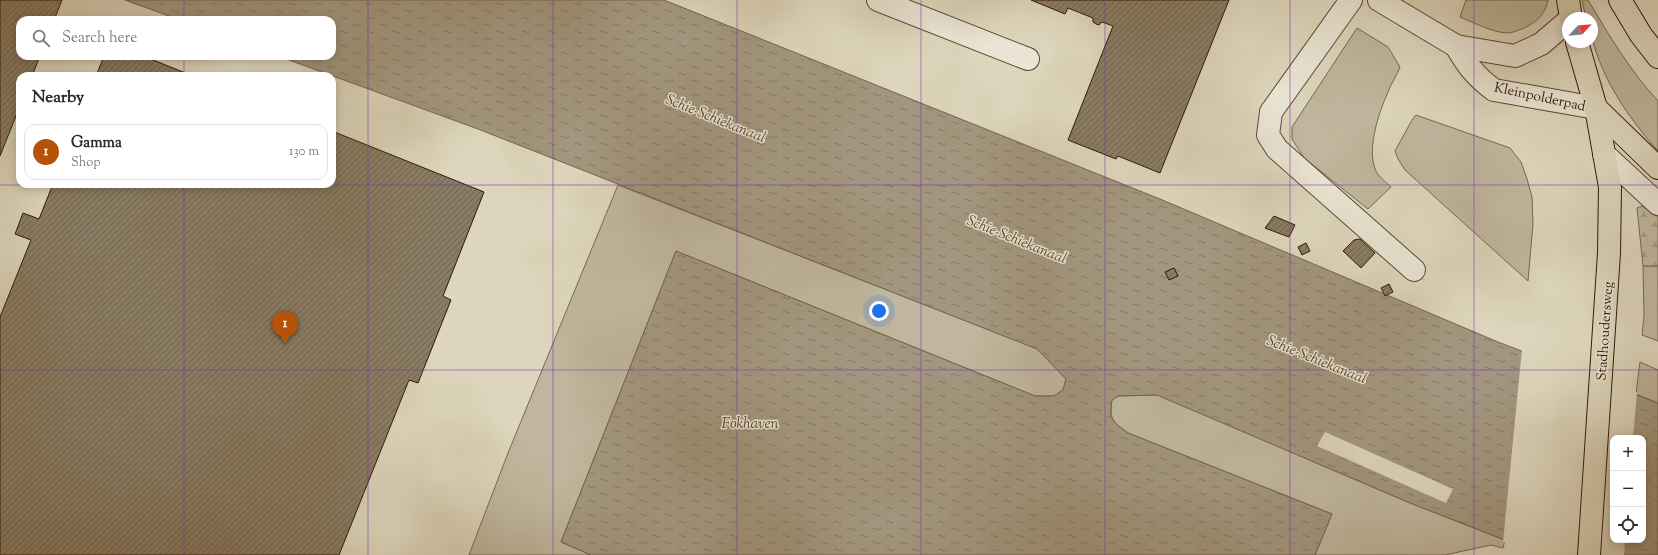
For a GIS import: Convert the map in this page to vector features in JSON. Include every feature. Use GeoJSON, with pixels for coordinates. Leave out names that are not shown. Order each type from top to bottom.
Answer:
{"type":"FeatureCollection","features":[{"type":"Feature","properties":{"kind":"main road"},"geometry":{"type":"LineString","coordinates":[[1568,0],[1570,12]]}},
{"type":"Feature","properties":{"kind":"main road"},"geometry":{"type":"LineString","coordinates":[[1620,0],[1641,35],[1658,57]]}},
{"type":"Feature","properties":{"kind":"main road","name":"Stadhoudersweg"},"geometry":{"type":"LineString","coordinates":[[1579,48],[1596,108],[1610,187],[1609,253],[1590,555]]}},
{"type":"Feature","properties":{"kind":"main road"},"geometry":{"type":"LineString","coordinates":[[1596,108],[1658,168]]}},
{"type":"Feature","properties":{"kind":"street"},"geometry":{"type":"LineString","coordinates":[[878,0],[1028,60]]}},
{"type":"Feature","properties":{"kind":"street"},"geometry":{"type":"LineString","coordinates":[[1351,0],[1271,112],[1268,135],[1277,149],[1414,270]]}},
{"type":"Feature","properties":{"kind":"street","name":"Kleinpolderpad"},"geometry":{"type":"LineString","coordinates":[[1379,0],[1456,46],[1515,56],[1541,44],[1562,26]]}},
{"type":"Feature","properties":{"kind":"street","name":"Kleinpolderpad"},"geometry":{"type":"LineString","coordinates":[[1456,46],[1469,68],[1494,90],[1596,108]]}},
{"type":"Feature","properties":{"kind":"street"},"geometry":{"type":"LineString","coordinates":[[1604,154],[1658,204]]}},
{"type":"Feature","properties":{"kind":"green space"},"geometry":{"type":"Polygon","coordinates":[[[1466,0],[1548,0],[1544,11],[1537,20],[1522,29],[1507,33],[1489,29],[1460,17],[1466,0]]]}},
{"type":"Feature","properties":{"kind":"green space"},"geometry":{"type":"Polygon","coordinates":[[[1582,0],[1588,0],[1595,12],[1585,12],[1582,0]]]}},
{"type":"Feature","properties":{"kind":"green space"},"geometry":{"type":"Polygon","coordinates":[[[1598,16],[1629,65],[1658,101],[1658,151],[1637,126],[1618,98],[1609,83],[1595,48],[1598,48],[1598,16]]]}},
{"type":"Feature","properties":{"kind":"green space"},"geometry":{"type":"Polygon","coordinates":[[[1357,28],[1388,47],[1400,67],[1381,110],[1375,131],[1372,153],[1376,171],[1391,187],[1368,209],[1304,158],[1292,139],[1292,127],[1357,28]]]}},
{"type":"Feature","properties":{"kind":"green space"},"geometry":{"type":"Polygon","coordinates":[[[1416,115],[1510,148],[1521,162],[1532,197],[1533,224],[1528,281],[1405,170],[1395,151],[1416,115]]]}},
{"type":"Feature","properties":{"kind":"green space"},"geometry":{"type":"Polygon","coordinates":[[[618,185],[1038,349],[1066,379],[1063,390],[1054,396],[1035,396],[676,251],[561,542],[591,555],[469,555],[508,453],[618,185]]]}},
{"type":"Feature","properties":{"kind":"green space"},"geometry":{"type":"Polygon","coordinates":[[[1642,206],[1658,217],[1658,266],[1643,266],[1637,208],[1642,206]]]}},
{"type":"Feature","properties":{"kind":"green space"},"geometry":{"type":"Polygon","coordinates":[[[1643,266],[1658,266],[1658,341],[1642,335],[1644,316],[1643,266]]]}},
{"type":"Feature","properties":{"kind":"green space"},"geometry":{"type":"Polygon","coordinates":[[[1640,362],[1658,370],[1658,403],[1636,394],[1640,362]]]}},
{"type":"Feature","properties":{"kind":"green space"},"geometry":{"type":"Polygon","coordinates":[[[1158,395],[1410,503],[1505,540],[1503,548],[1491,545],[1445,555],[1315,555],[1332,514],[1128,433],[1113,420],[1111,412],[1112,400],[1118,396],[1158,395]]]}},
{"type":"Feature","properties":{"kind":"water"},"geometry":{"type":"Polygon","coordinates":[[[125,0],[664,0],[1160,199],[1498,342],[1658,403],[1658,555],[1543,555],[1410,503],[1157,395],[1118,396],[1112,400],[1111,416],[1113,420],[1128,433],[1332,514],[1315,555],[591,555],[561,542],[676,251],[1035,396],[1054,396],[1063,390],[1066,379],[1037,349],[478,129],[336,77],[336,72],[322,72],[289,60],[336,60],[336,16],[169,16],[125,0]]]}},
{"type":"Feature","properties":{"kind":"pier"},"geometry":{"type":"Polygon","coordinates":[[[1522,349],[1637,392],[1633,435],[1610,435],[1610,543],[1625,543],[1624,555],[1537,555],[1503,542],[1522,349]]]}},
{"type":"Feature","properties":{"kind":"pier"},"geometry":{"type":"Polygon","coordinates":[[[1325,432],[1453,489],[1446,503],[1317,446],[1325,432]]]}},
{"type":"Feature","properties":{"kind":"building"},"geometry":{"type":"Polygon","coordinates":[[[0,0],[62,0],[56,16],[16,16],[16,60],[38,60],[34,72],[16,72],[16,116],[0,156],[0,0]]]}},
{"type":"Feature","properties":{"kind":"building"},"geometry":{"type":"Polygon","coordinates":[[[1031,0],[1229,0],[1160,173],[1118,156],[1116,159],[1068,140],[1113,26],[1102,22],[1099,25],[1096,24],[1093,22],[1093,18],[1068,8],[1065,14],[1031,0]]]}},
{"type":"Feature","properties":{"kind":"building"},"geometry":{"type":"Polygon","coordinates":[[[102,60],[153,60],[183,72],[98,72],[102,60]]]}},
{"type":"Feature","properties":{"kind":"building"},"geometry":{"type":"Polygon","coordinates":[[[336,133],[484,192],[443,296],[451,300],[418,383],[409,380],[339,555],[0,555],[0,317],[31,240],[15,234],[23,213],[39,219],[51,188],[336,188],[336,133]]]}},
{"type":"Feature","properties":{"kind":"building"},"geometry":{"type":"Polygon","coordinates":[[[1274,216],[1295,225],[1289,237],[1265,228],[1274,216]]]}},
{"type":"Feature","properties":{"kind":"building"},"geometry":{"type":"Polygon","coordinates":[[[1360,239],[1375,253],[1361,268],[1343,251],[1354,240],[1360,239]]]}},
{"type":"Feature","properties":{"kind":"building"},"geometry":{"type":"Polygon","coordinates":[[[1306,243],[1310,251],[1302,255],[1298,247],[1306,243]]]}},
{"type":"Feature","properties":{"kind":"building"},"geometry":{"type":"Polygon","coordinates":[[[1174,268],[1178,276],[1169,280],[1165,272],[1174,268]]]}},
{"type":"Feature","properties":{"kind":"building"},"geometry":{"type":"Polygon","coordinates":[[[1389,284],[1393,292],[1385,296],[1381,288],[1389,284]]]}},
{"type":"Feature","properties":{"kind":"place","name":"Gamma"},"geometry":{"type":"Point","coordinates":[285,344]}},
{"type":"Feature","properties":{"kind":"water label","name":"Schie-Schiekanaal"},"geometry":{"type":"Point","coordinates":[716,118]}},
{"type":"Feature","properties":{"kind":"water label","name":"Schie-Schiekanaal"},"geometry":{"type":"Point","coordinates":[1017,239]}},
{"type":"Feature","properties":{"kind":"water label","name":"Schie-Schiekanaal"},"geometry":{"type":"Point","coordinates":[1317,359]}},
{"type":"Feature","properties":{"kind":"water label","name":"Fokhaven"},"geometry":{"type":"Point","coordinates":[750,423]}}]}
